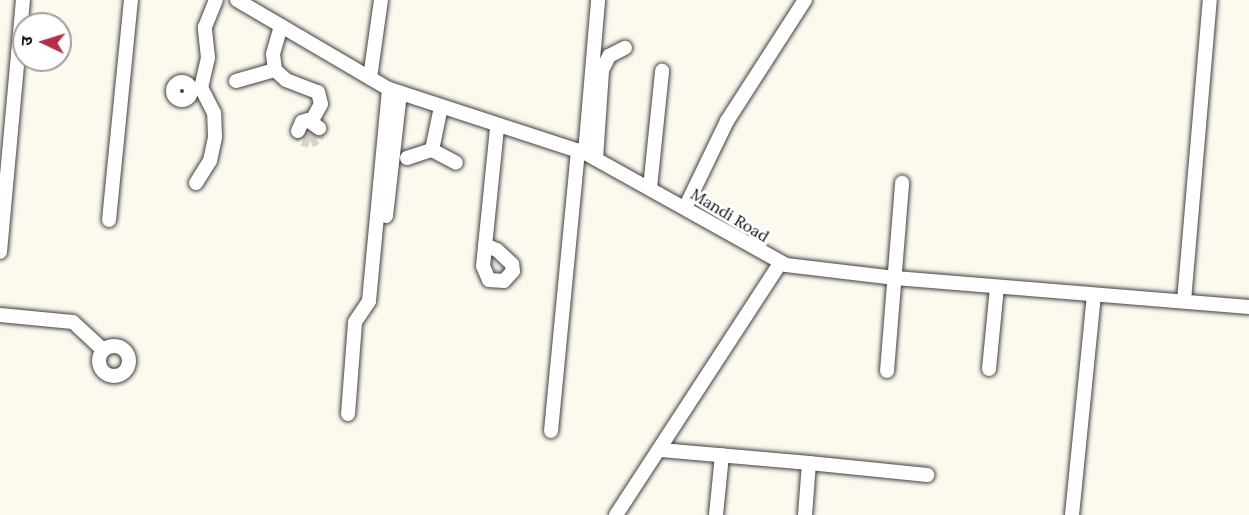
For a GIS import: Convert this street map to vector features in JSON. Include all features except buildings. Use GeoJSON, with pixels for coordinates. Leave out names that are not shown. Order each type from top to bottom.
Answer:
{"type":"FeatureCollection","features":[{"type":"Feature","properties":{"kind":"street"},"geometry":{"type":"LineString","coordinates":[[0,252],[5,161],[15,93],[23,0]]}},
{"type":"Feature","properties":{"kind":"street"},"geometry":{"type":"LineString","coordinates":[[109,220],[131,0]]}},
{"type":"Feature","properties":{"kind":"street"},"geometry":{"type":"LineString","coordinates":[[196,183],[210,160],[215,137],[214,113],[195,88],[208,58],[205,27],[216,0]]}},
{"type":"Feature","properties":{"kind":"street","name":"Mandi Road"},"geometry":{"type":"LineString","coordinates":[[237,0],[258,6],[282,26],[394,91],[497,127],[586,154],[780,263],[895,278],[1249,307]]}},
{"type":"Feature","properties":{"kind":"street"},"geometry":{"type":"LineString","coordinates":[[370,78],[381,0]]}},
{"type":"Feature","properties":{"kind":"street"},"geometry":{"type":"LineString","coordinates":[[550,432],[586,154],[598,0]]}},
{"type":"Feature","properties":{"kind":"street"},"geometry":{"type":"LineString","coordinates":[[685,208],[728,121],[805,0]]}},
{"type":"Feature","properties":{"kind":"street"},"geometry":{"type":"LineString","coordinates":[[1184,301],[1210,0]]}},
{"type":"Feature","properties":{"kind":"street"},"geometry":{"type":"LineString","coordinates":[[282,26],[273,54],[275,70],[286,80],[318,92],[321,104],[315,124],[302,122],[298,131]]}},
{"type":"Feature","properties":{"kind":"street"},"geometry":{"type":"LineString","coordinates":[[586,154],[602,70],[609,56],[625,48]]}},
{"type":"Feature","properties":{"kind":"street"},"geometry":{"type":"LineString","coordinates":[[236,81],[275,70]]}},
{"type":"Feature","properties":{"kind":"street"},"geometry":{"type":"LineString","coordinates":[[650,188],[662,71]]}},
{"type":"Feature","properties":{"kind":"street"},"geometry":{"type":"LineString","coordinates":[[380,272],[394,91]]}},
{"type":"Feature","properties":{"kind":"street"},"geometry":{"type":"LineString","coordinates":[[348,414],[355,322],[369,301],[394,91]]}},
{"type":"Feature","properties":{"kind":"street"},"geometry":{"type":"LineString","coordinates":[[0,92],[15,93]]}},
{"type":"Feature","properties":{"kind":"street"},"geometry":{"type":"LineString","coordinates":[[432,150],[441,107]]}},
{"type":"Feature","properties":{"kind":"street"},"geometry":{"type":"LineString","coordinates":[[485,245],[497,127]]}},
{"type":"Feature","properties":{"kind":"street"},"geometry":{"type":"LineString","coordinates":[[407,158],[432,150],[456,163]]}},
{"type":"Feature","properties":{"kind":"street"},"geometry":{"type":"LineString","coordinates":[[887,371],[902,183]]}},
{"type":"Feature","properties":{"kind":"street"},"geometry":{"type":"LineString","coordinates":[[616,515],[661,450],[780,263]]}},
{"type":"Feature","properties":{"kind":"street"},"geometry":{"type":"LineString","coordinates":[[989,369],[997,287]]}},
{"type":"Feature","properties":{"kind":"street"},"geometry":{"type":"LineString","coordinates":[[1072,515],[1094,295]]}},
{"type":"Feature","properties":{"kind":"street"},"geometry":{"type":"LineString","coordinates":[[0,315],[76,323],[103,350]]}},
{"type":"Feature","properties":{"kind":"street"},"geometry":{"type":"LineString","coordinates":[[661,450],[927,475]]}},
{"type":"Feature","properties":{"kind":"street"},"geometry":{"type":"LineString","coordinates":[[716,515],[722,455]]}},
{"type":"Feature","properties":{"kind":"street"},"geometry":{"type":"LineString","coordinates":[[805,515],[809,463]]}},
{"type":"Feature","properties":{"kind":"tunnel"},"geometry":{"type":"LineString","coordinates":[[298,131],[303,139],[310,141],[316,138],[319,128]]}}]}
